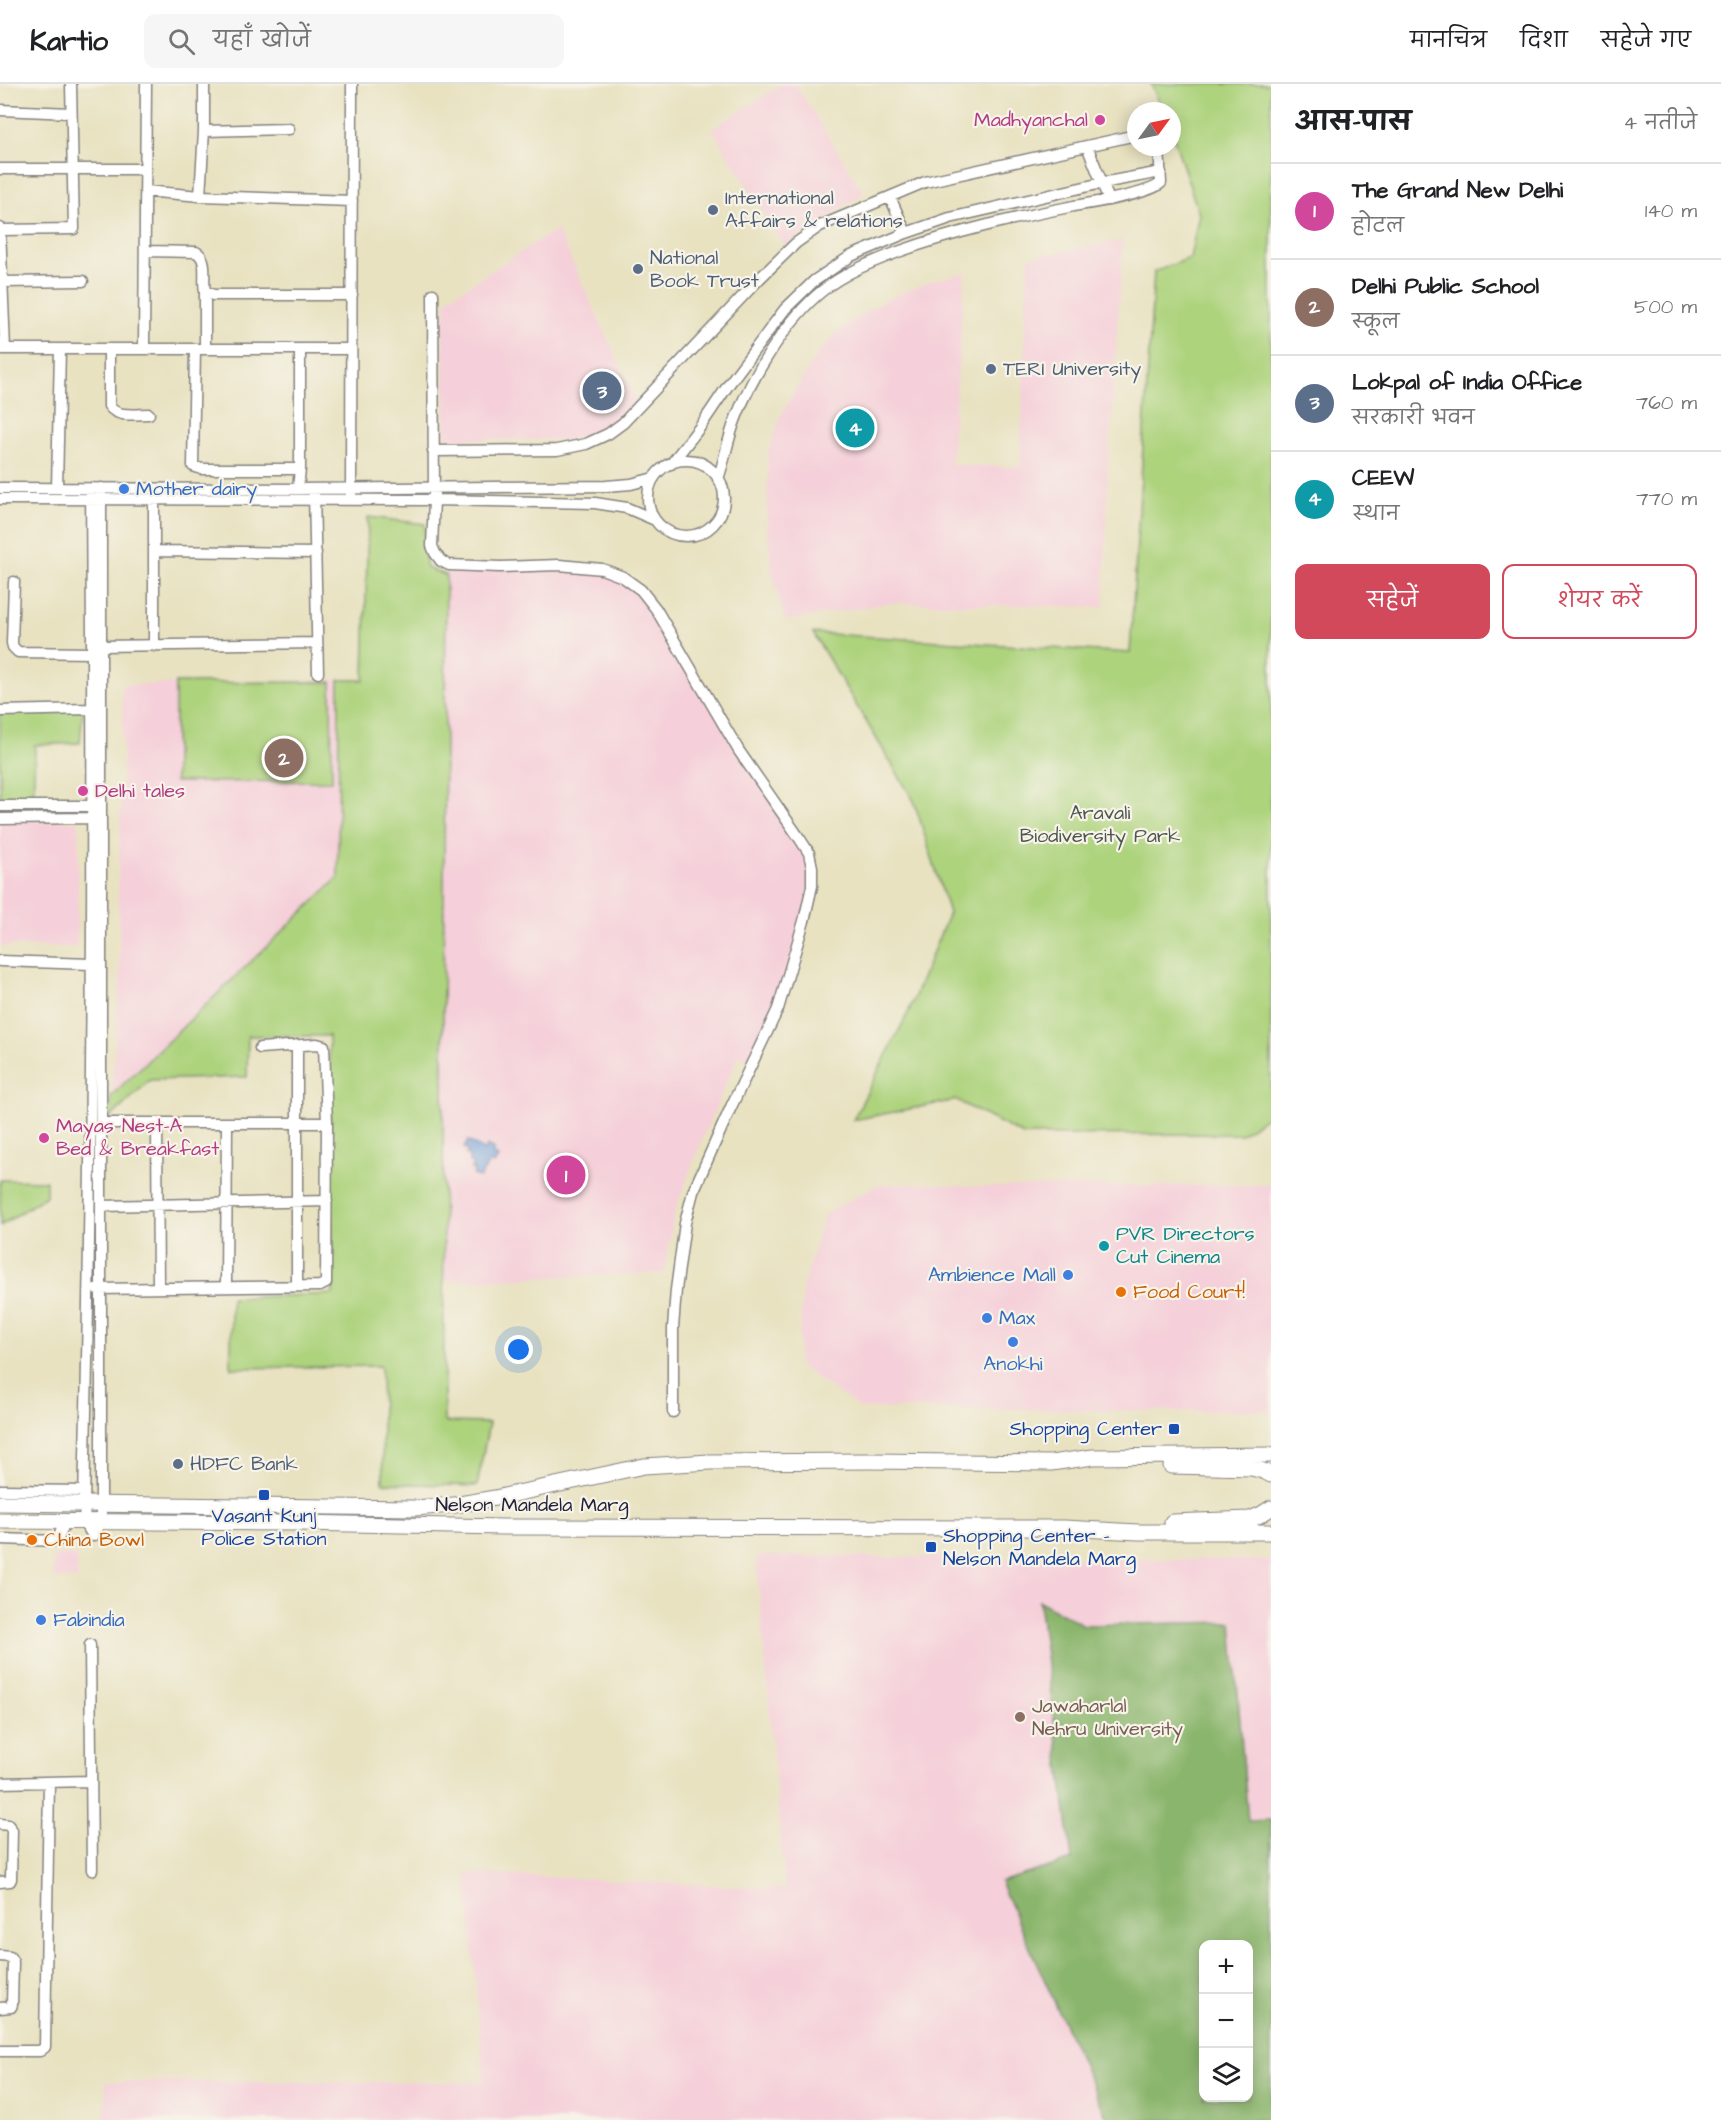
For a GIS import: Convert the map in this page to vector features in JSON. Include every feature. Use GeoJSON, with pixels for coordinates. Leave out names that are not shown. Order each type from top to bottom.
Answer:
{"type":"FeatureCollection","features":[{"type":"Feature","properties":{"kind":"main road","name":"Nelson Mandela Marg"},"geometry":{"type":"LineString","coordinates":[[1052,1463],[1094,1457],[1271,1455]]}},
{"type":"Feature","properties":{"kind":"main road","name":"Nelson Mandela Marg"},"geometry":{"type":"LineString","coordinates":[[0,1503],[84,1498],[101,1504],[414,1508],[454,1506],[644,1466],[710,1462],[1052,1463],[1252,1468],[1271,1475]]}},
{"type":"Feature","properties":{"kind":"main road","name":"Nelson Mandela Marg"},"geometry":{"type":"LineString","coordinates":[[0,1521],[503,1527],[1064,1528],[1250,1519],[1271,1508]]}},
{"type":"Feature","properties":{"kind":"main road","name":"Nelson Mandela Marg"},"geometry":{"type":"LineString","coordinates":[[1064,1528],[1138,1532],[1271,1532]]}},
{"type":"Feature","properties":{"kind":"street"},"geometry":{"type":"LineString","coordinates":[[70,84],[74,230],[0,229],[2,349],[351,349]]}},
{"type":"Feature","properties":{"kind":"street"},"geometry":{"type":"LineString","coordinates":[[144,349],[146,84]]}},
{"type":"Feature","properties":{"kind":"street"},"geometry":{"type":"LineString","coordinates":[[200,196],[204,84]]}},
{"type":"Feature","properties":{"kind":"street"},"geometry":{"type":"LineString","coordinates":[[351,494],[352,84]]}},
{"type":"Feature","properties":{"kind":"street"},"geometry":{"type":"LineString","coordinates":[[0,110],[71,113]]}},
{"type":"Feature","properties":{"kind":"street"},"geometry":{"type":"LineString","coordinates":[[204,131],[289,129]]}},
{"type":"Feature","properties":{"kind":"street"},"geometry":{"type":"LineString","coordinates":[[433,451],[557,450],[586,444],[608,434],[623,423],[759,279],[796,243],[820,226],[926,182],[1127,137]]}},
{"type":"Feature","properties":{"kind":"street"},"geometry":{"type":"LineString","coordinates":[[1087,146],[1108,200]]}},
{"type":"Feature","properties":{"kind":"street"},"geometry":{"type":"LineString","coordinates":[[718,479],[735,420],[745,397],[785,329],[822,291],[843,276],[868,264],[931,240],[1026,216],[1108,200],[1158,186],[1161,183],[1160,156]]}},
{"type":"Feature","properties":{"kind":"street"},"geometry":{"type":"LineString","coordinates":[[0,169],[146,169]]}},
{"type":"Feature","properties":{"kind":"street"},"geometry":{"type":"LineString","coordinates":[[670,464],[700,427],[785,309],[831,268],[851,256],[950,218],[1102,183],[1161,172]]}},
{"type":"Feature","properties":{"kind":"street"},"geometry":{"type":"LineString","coordinates":[[145,191],[200,196],[352,201]]}},
{"type":"Feature","properties":{"kind":"street"},"geometry":{"type":"LineString","coordinates":[[890,197],[906,233]]}},
{"type":"Feature","properties":{"kind":"street"},"geometry":{"type":"LineString","coordinates":[[145,251],[196,252],[201,254],[204,262],[205,291],[193,466],[202,470],[300,469]]}},
{"type":"Feature","properties":{"kind":"street"},"geometry":{"type":"LineString","coordinates":[[2,282],[83,281]]}},
{"type":"Feature","properties":{"kind":"street"},"geometry":{"type":"LineString","coordinates":[[205,291],[213,295],[351,295]]}},
{"type":"Feature","properties":{"kind":"street"},"geometry":{"type":"LineString","coordinates":[[433,294],[434,500],[432,546],[441,561],[449,565],[500,567],[559,565],[602,569],[623,577],[641,590],[656,609],[739,751],[798,835],[811,860],[812,886],[778,1008],[693,1192],[685,1223],[673,1328],[673,1412]]}},
{"type":"Feature","properties":{"kind":"street"},"geometry":{"type":"LineString","coordinates":[[57,489],[60,349]]}},
{"type":"Feature","properties":{"kind":"street"},"geometry":{"type":"LineString","coordinates":[[110,349],[110,410],[119,414],[149,414]]}},
{"type":"Feature","properties":{"kind":"street"},"geometry":{"type":"LineString","coordinates":[[298,489],[300,349]]}},
{"type":"Feature","properties":{"kind":"street"},"geometry":{"type":"LineString","coordinates":[[682,461],[697,462],[709,469],[718,479],[723,494],[721,511],[712,526],[705,531],[692,536],[676,535],[655,520],[648,496],[654,478],[670,464],[682,461]]}},
{"type":"Feature","properties":{"kind":"street"},"geometry":{"type":"LineString","coordinates":[[351,494],[434,487],[606,486],[631,484],[654,478]]}},
{"type":"Feature","properties":{"kind":"street"},"geometry":{"type":"LineString","coordinates":[[0,488],[57,489],[96,494]]}},
{"type":"Feature","properties":{"kind":"street"},"geometry":{"type":"LineString","coordinates":[[154,494],[298,489],[314,494]]}},
{"type":"Feature","properties":{"kind":"street"},"geometry":{"type":"LineString","coordinates":[[0,499],[96,494],[351,494],[434,500],[596,504],[627,508],[655,520]]}},
{"type":"Feature","properties":{"kind":"street"},"geometry":{"type":"LineString","coordinates":[[96,494],[101,646],[103,1289],[101,1523]]}},
{"type":"Feature","properties":{"kind":"street"},"geometry":{"type":"LineString","coordinates":[[85,1523],[92,964],[91,653],[96,494]]}},
{"type":"Feature","properties":{"kind":"street"},"geometry":{"type":"LineString","coordinates":[[154,494],[154,646]]}},
{"type":"Feature","properties":{"kind":"street"},"geometry":{"type":"LineString","coordinates":[[314,494],[318,673]]}},
{"type":"Feature","properties":{"kind":"street"},"geometry":{"type":"LineString","coordinates":[[154,551],[316,553]]}},
{"type":"Feature","properties":{"kind":"street"},"geometry":{"type":"LineString","coordinates":[[14,582],[12,643],[15,650],[18,652],[91,653]]}},
{"type":"Feature","properties":{"kind":"street"},"geometry":{"type":"LineString","coordinates":[[101,646],[317,643]]}},
{"type":"Feature","properties":{"kind":"street"},"geometry":{"type":"LineString","coordinates":[[0,711],[91,709]]}},
{"type":"Feature","properties":{"kind":"street"},"geometry":{"type":"LineString","coordinates":[[0,806],[91,806]]}},
{"type":"Feature","properties":{"kind":"street"},"geometry":{"type":"LineString","coordinates":[[0,819],[91,818]]}},
{"type":"Feature","properties":{"kind":"street"},"geometry":{"type":"LineString","coordinates":[[0,962],[92,964]]}},
{"type":"Feature","properties":{"kind":"street"},"geometry":{"type":"LineString","coordinates":[[89,1289],[320,1286],[326,1283],[327,1123],[324,1046],[320,1044],[260,1048]]}},
{"type":"Feature","properties":{"kind":"street"},"geometry":{"type":"LineString","coordinates":[[297,1045],[297,1286]]}},
{"type":"Feature","properties":{"kind":"street"},"geometry":{"type":"LineString","coordinates":[[102,1123],[327,1123]]}},
{"type":"Feature","properties":{"kind":"street"},"geometry":{"type":"LineString","coordinates":[[157,1123],[158,1288]]}},
{"type":"Feature","properties":{"kind":"street"},"geometry":{"type":"LineString","coordinates":[[226,1287],[227,1123]]}},
{"type":"Feature","properties":{"kind":"street"},"geometry":{"type":"LineString","coordinates":[[89,1174],[102,1171]]}},
{"type":"Feature","properties":{"kind":"street"},"geometry":{"type":"LineString","coordinates":[[102,1206],[327,1201]]}},
{"type":"Feature","properties":{"kind":"street"},"geometry":{"type":"LineString","coordinates":[[0,1490],[84,1498]]}},
{"type":"Feature","properties":{"kind":"street"},"geometry":{"type":"LineString","coordinates":[[0,1539],[57,1541],[64,1522]]}},
{"type":"Feature","properties":{"kind":"street"},"geometry":{"type":"LineString","coordinates":[[90,1646],[92,1870]]}},
{"type":"Feature","properties":{"kind":"street"},"geometry":{"type":"LineString","coordinates":[[0,1783],[91,1781]]}},
{"type":"Feature","properties":{"kind":"street"},"geometry":{"type":"LineString","coordinates":[[0,2051],[39,2051],[45,2048],[49,1782]]}},
{"type":"Feature","properties":{"kind":"street"},"geometry":{"type":"LineString","coordinates":[[0,1824],[12,1830],[11,1879],[0,1882]]}},
{"type":"Feature","properties":{"kind":"street"},"geometry":{"type":"LineString","coordinates":[[0,1956],[10,1957],[13,1962],[12,2005],[8,2008],[0,2008]]}},
{"type":"Feature","properties":{"kind":"shaded area"},"geometry":{"type":"Polygon","coordinates":[[[782,84],[795,84],[864,193],[785,246],[712,129],[782,84]]]}},
{"type":"Feature","properties":{"kind":"shaded area"},"geometry":{"type":"Polygon","coordinates":[[[557,229],[637,402],[590,435],[567,440],[446,439],[443,329],[446,300],[557,229]]]}},
{"type":"Feature","properties":{"kind":"shaded area"},"geometry":{"type":"Polygon","coordinates":[[[1123,240],[1108,468],[1104,607],[888,603],[785,621],[772,570],[767,528],[768,454],[780,417],[817,355],[838,332],[888,299],[933,280],[965,273],[951,465],[1020,467],[1028,258],[1123,240]]]}},
{"type":"Feature","properties":{"kind":"shaded area"},"geometry":{"type":"Polygon","coordinates":[[[446,566],[602,569],[641,590],[809,853],[808,903],[774,1017],[752,1063],[739,1055],[702,1139],[675,1211],[664,1273],[444,1281],[446,566]]]}},
{"type":"Feature","properties":{"kind":"shaded area"},"geometry":{"type":"Polygon","coordinates":[[[338,680],[338,878],[111,1096],[120,980],[118,892],[123,749],[122,685],[338,680]]]}},
{"type":"Feature","properties":{"kind":"shaded area"},"geometry":{"type":"Polygon","coordinates":[[[0,820],[79,821],[77,947],[0,946],[0,820]]]}},
{"type":"Feature","properties":{"kind":"shaded area"},"geometry":{"type":"Polygon","coordinates":[[[922,1184],[979,1187],[1271,1185],[1271,1410],[861,1409],[798,1365],[803,1285],[824,1215],[877,1185],[922,1184]]]}},
{"type":"Feature","properties":{"kind":"shaded area"},"geometry":{"type":"Polygon","coordinates":[[[54,1555],[77,1556],[77,1579],[53,1578],[54,1555]]]}},
{"type":"Feature","properties":{"kind":"shaded area","name":"Jawaharlal Nehru University"},"geometry":{"type":"Polygon","coordinates":[[[756,1556],[1271,1560],[1271,2120],[105,2120],[106,2082],[484,2082],[466,1873],[785,1889],[756,1556]]]}},
{"type":"Feature","properties":{"kind":"green space","name":"Aravali Biodiversity Park"},"geometry":{"type":"Polygon","coordinates":[[[1151,84],[1271,84],[1271,1114],[1241,1134],[1023,1135],[956,1100],[853,1120],[908,1013],[949,913],[914,801],[813,633],[1130,653],[1154,272],[1190,258],[1199,214],[1180,156],[1181,102],[1159,102],[1151,84]]]}},
{"type":"Feature","properties":{"kind":"green space"},"geometry":{"type":"Polygon","coordinates":[[[368,517],[425,524],[424,552],[427,568],[446,575],[443,1029],[444,1422],[489,1423],[477,1486],[383,1483],[381,1366],[231,1368],[231,1298],[333,1294],[329,1036],[248,1036],[247,1077],[150,1080],[110,1118],[111,1096],[338,878],[339,680],[364,680],[368,517]]]}},
{"type":"Feature","properties":{"kind":"green space"},"geometry":{"type":"Polygon","coordinates":[[[331,682],[332,781],[175,782],[175,683],[331,682]]]}},
{"type":"Feature","properties":{"kind":"green space"},"geometry":{"type":"Polygon","coordinates":[[[83,709],[80,743],[35,745],[33,806],[0,806],[0,711],[83,709]]]}},
{"type":"Feature","properties":{"kind":"green space"},"geometry":{"type":"Polygon","coordinates":[[[0,1180],[46,1181],[46,1196],[0,1226],[0,1180]]]}},
{"type":"Feature","properties":{"kind":"green space"},"geometry":{"type":"Polygon","coordinates":[[[1039,1601],[1084,1625],[1232,1622],[1248,1821],[1271,1820],[1271,2120],[1108,2120],[1000,1882],[1072,1860],[1039,1601]]]}},
{"type":"Feature","properties":{"kind":"water"},"geometry":{"type":"Polygon","coordinates":[[[468,1141],[485,1151],[487,1146],[494,1150],[492,1154],[498,1157],[494,1164],[489,1162],[480,1178],[473,1175],[475,1171],[471,1169],[473,1166],[469,1161],[469,1155],[466,1154],[468,1151],[464,1148],[468,1141]]]}},
{"type":"Feature","properties":{"kind":"place","name":"Madhyanchal"},"geometry":{"type":"Point","coordinates":[1100,120]}},
{"type":"Feature","properties":{"kind":"place","name":"International Affairs & relations"},"geometry":{"type":"Point","coordinates":[713,210]}},
{"type":"Feature","properties":{"kind":"place","name":"National Book Trust"},"geometry":{"type":"Point","coordinates":[638,269]}},
{"type":"Feature","properties":{"kind":"place","name":"TERI University"},"geometry":{"type":"Point","coordinates":[991,369]}},
{"type":"Feature","properties":{"kind":"place","name":"Lokpal of India Office"},"geometry":{"type":"Point","coordinates":[602,391]}},
{"type":"Feature","properties":{"kind":"place","name":"CEEW"},"geometry":{"type":"Point","coordinates":[855,428]}},
{"type":"Feature","properties":{"kind":"place","name":"Mother dairy"},"geometry":{"type":"Point","coordinates":[124,489]}},
{"type":"Feature","properties":{"kind":"place","name":"Delhi Public School"},"geometry":{"type":"Point","coordinates":[284,758]}},
{"type":"Feature","properties":{"kind":"place","name":"Delhi tales"},"geometry":{"type":"Point","coordinates":[83,791]}},
{"type":"Feature","properties":{"kind":"place","name":"Mayas Nest-A Bed & Breakfast"},"geometry":{"type":"Point","coordinates":[44,1138]}},
{"type":"Feature","properties":{"kind":"place","name":"The Grand New Delhi"},"geometry":{"type":"Point","coordinates":[566,1175]}},
{"type":"Feature","properties":{"kind":"place","name":"PVR Directors Cut Cinema"},"geometry":{"type":"Point","coordinates":[1104,1246]}},
{"type":"Feature","properties":{"kind":"place","name":"Ambience Mall"},"geometry":{"type":"Point","coordinates":[1068,1275]}},
{"type":"Feature","properties":{"kind":"place","name":"Food Court!"},"geometry":{"type":"Point","coordinates":[1121,1292]}},
{"type":"Feature","properties":{"kind":"place","name":"Max"},"geometry":{"type":"Point","coordinates":[987,1318]}},
{"type":"Feature","properties":{"kind":"place","name":"Anokhi"},"geometry":{"type":"Point","coordinates":[1013,1342]}},
{"type":"Feature","properties":{"kind":"place","name":"Shopping Center"},"geometry":{"type":"Point","coordinates":[1174,1429]}},
{"type":"Feature","properties":{"kind":"place","name":"HDFC Bank"},"geometry":{"type":"Point","coordinates":[178,1464]}},
{"type":"Feature","properties":{"kind":"place","name":"Vasant Kunj Police Station"},"geometry":{"type":"Point","coordinates":[264,1495]}},
{"type":"Feature","properties":{"kind":"place","name":"China Bowl"},"geometry":{"type":"Point","coordinates":[32,1540]}},
{"type":"Feature","properties":{"kind":"place","name":"Shopping Center - Nelson Mandela Marg"},"geometry":{"type":"Point","coordinates":[931,1547]}},
{"type":"Feature","properties":{"kind":"place","name":"Fabindia"},"geometry":{"type":"Point","coordinates":[41,1620]}},
{"type":"Feature","properties":{"kind":"place","name":"Jawaharlal Nehru University"},"geometry":{"type":"Point","coordinates":[1020,1717]}}]}
